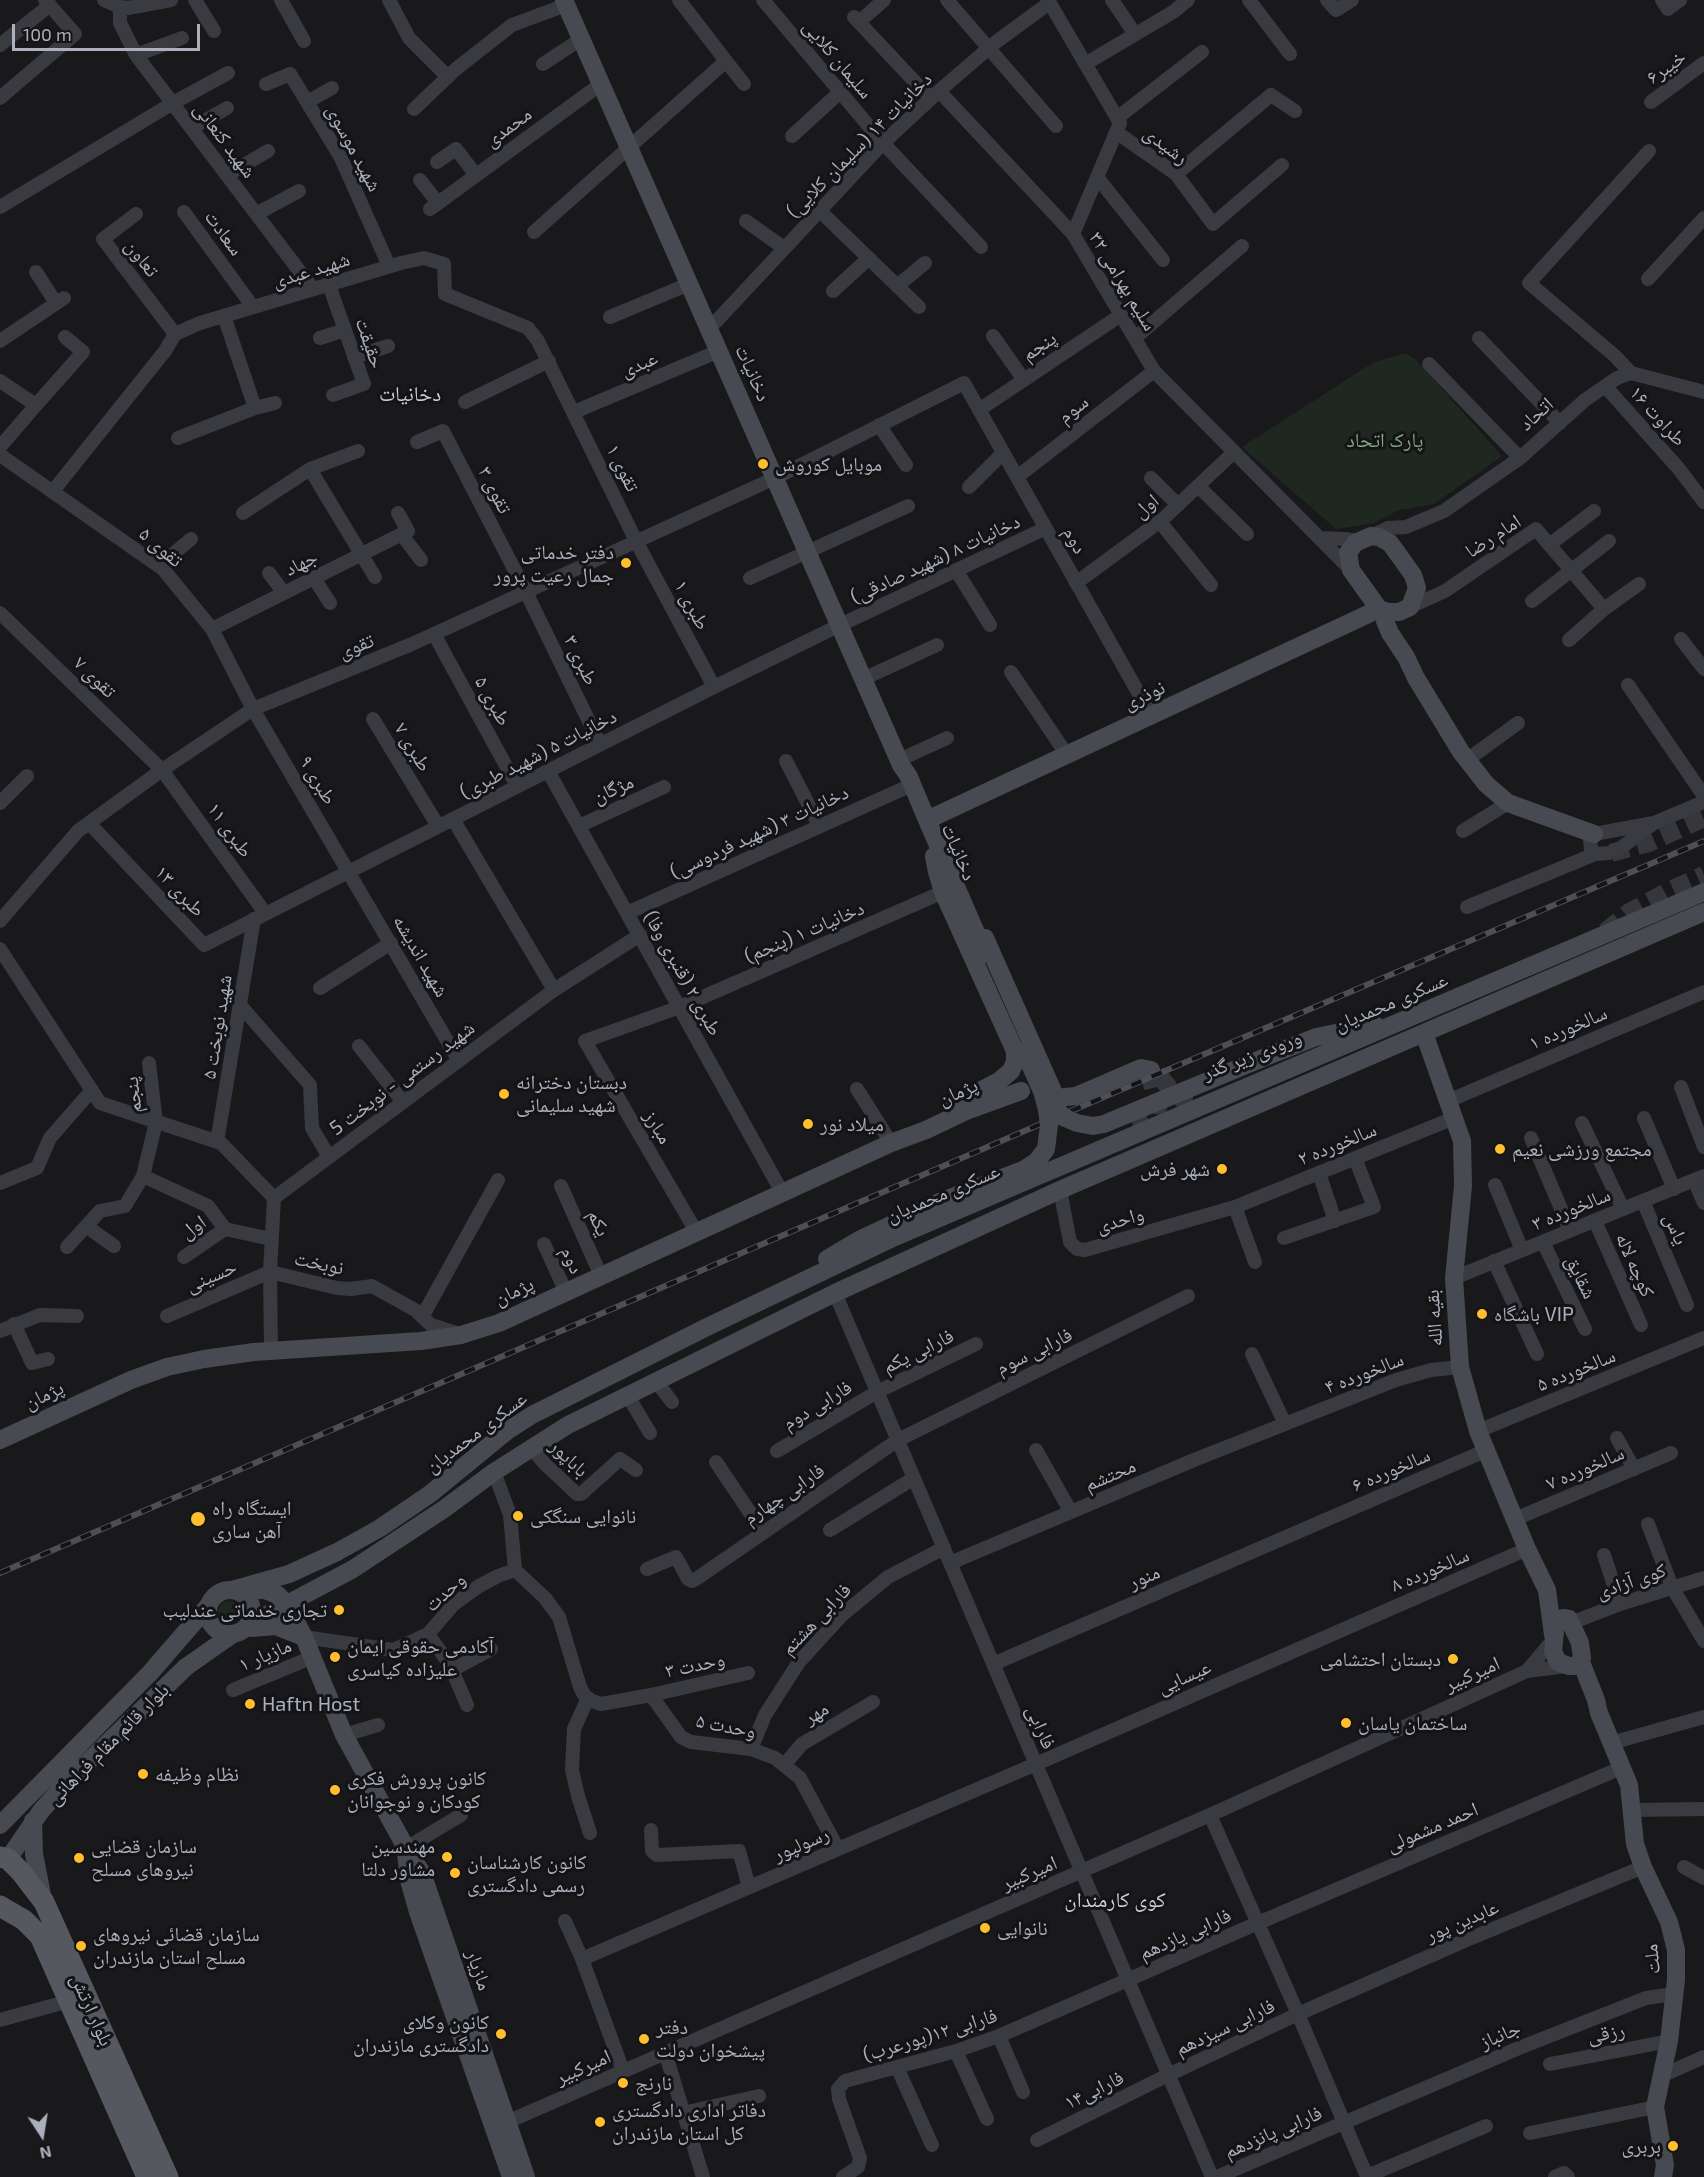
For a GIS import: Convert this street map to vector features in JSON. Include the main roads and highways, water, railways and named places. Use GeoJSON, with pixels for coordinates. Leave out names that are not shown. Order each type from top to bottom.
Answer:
{"type":"FeatureCollection","features":[{"type":"Feature","properties":{"kind":"main road","name":"دخانیات"},"geometry":{"type":"LineString","coordinates":[[565,3],[900,763],[909,777],[936,847]]}},
{"type":"Feature","properties":{"kind":"main road"},"geometry":{"type":"LineString","coordinates":[[1406,657],[1402,631],[1417,588],[1413,574],[1389,543],[1378,537],[1365,538],[1348,553],[1351,570],[1381,610],[1390,633],[1467,760],[1486,784],[1508,803],[1594,834]]}},
{"type":"Feature","properties":{"kind":"main road"},"geometry":{"type":"LineString","coordinates":[[1381,610],[1399,612],[1410,608]]}},
{"type":"Feature","properties":{"kind":"main road","name":"نوذری"},"geometry":{"type":"LineString","coordinates":[[927,820],[1381,610]]}},
{"type":"Feature","properties":{"kind":"main road","name":"دخانیات"},"geometry":{"type":"LineString","coordinates":[[900,763],[906,787],[978,937],[982,955],[1024,1051],[1049,1094]]}},
{"type":"Feature","properties":{"kind":"main road"},"geometry":{"type":"LineString","coordinates":[[896,1141],[912,1126],[999,1082],[1011,1071],[1015,1062],[1015,1051],[944,892],[937,872],[936,847]]}},
{"type":"Feature","properties":{"kind":"main road"},"geometry":{"type":"LineString","coordinates":[[936,847],[953,866],[1049,1094],[1063,1117],[1077,1123],[1093,1126],[1104,1124],[1316,1037],[1412,1017]]}},
{"type":"Feature","properties":{"kind":"main road","name":"عسکری محمدیان"},"geometry":{"type":"LineString","coordinates":[[235,1591],[289,1574],[337,1552],[380,1528],[430,1494],[507,1431],[532,1415],[895,1237],[1704,892]]}},
{"type":"Feature","properties":{"kind":"main road","name":"عسکری محمدیان"},"geometry":{"type":"LineString","coordinates":[[242,1630],[354,1569],[444,1509],[494,1472],[568,1425],[835,1293],[1060,1190],[1704,912]]}},
{"type":"Feature","properties":{"kind":"main road","name":"بقیه الله"},"geometry":{"type":"LineString","coordinates":[[1424,1033],[1462,1141],[1463,1186],[1454,1278],[1460,1367],[1478,1431],[1527,1549],[1547,1590]]}},
{"type":"Feature","properties":{"kind":"main road","name":"ورودی زیر گذر"},"geometry":{"type":"LineString","coordinates":[[1196,1100],[1313,1052],[1324,1055]]}},
{"type":"Feature","properties":{"kind":"main road"},"geometry":{"type":"LineString","coordinates":[[1049,1094],[1076,1096],[1141,1068],[1151,1070]]}},
{"type":"Feature","properties":{"kind":"main road","name":"پژمان"},"geometry":{"type":"LineString","coordinates":[[0,1440],[130,1380],[166,1367],[204,1359],[271,1350],[421,1341],[461,1335],[500,1323],[896,1141],[966,1111],[1021,1091]]}},
{"type":"Feature","properties":{"kind":"main road"},"geometry":{"type":"LineString","coordinates":[[784,1290],[825,1260],[858,1240],[940,1202],[1023,1170],[1037,1161],[1046,1149],[1049,1094]]}},
{"type":"Feature","properties":{"kind":"main road"},"geometry":{"type":"LineString","coordinates":[[895,1237],[913,1222],[1124,1132]]}},
{"type":"Feature","properties":{"kind":"main road"},"geometry":{"type":"LineString","coordinates":[[826,1271],[835,1293]]}},
{"type":"Feature","properties":{"kind":"main road"},"geometry":{"type":"LineString","coordinates":[[287,1605],[278,1595],[265,1590],[221,1592],[209,1605],[208,1616],[213,1626],[222,1633],[276,1626],[304,1637]]}},
{"type":"Feature","properties":{"kind":"main road"},"geometry":{"type":"LineString","coordinates":[[1547,1590],[1570,1621],[1580,1642],[1582,1654],[1573,1665]]}},
{"type":"Feature","properties":{"kind":"main road"},"geometry":{"type":"LineString","coordinates":[[1547,1590],[1553,1638]]}},
{"type":"Feature","properties":{"kind":"main road"},"geometry":{"type":"LineString","coordinates":[[235,1591],[248,1600],[251,1607],[252,1614],[242,1630]]}},
{"type":"Feature","properties":{"kind":"main road","name":"بلوار قائم مقام فراهانی"},"geometry":{"type":"LineString","coordinates":[[0,1825],[150,1674],[209,1605]]}},
{"type":"Feature","properties":{"kind":"main road","name":"مازیار"},"geometry":{"type":"LineString","coordinates":[[287,1605],[313,1656],[344,1735],[422,1873],[418,1887],[418,1912],[511,2177]]}},
{"type":"Feature","properties":{"kind":"main road"},"geometry":{"type":"LineString","coordinates":[[1553,1638],[1556,1622],[1563,1618],[1570,1621]]}},
{"type":"Feature","properties":{"kind":"main road","name":"بلوار قائم مقام فراهانی"},"geometry":{"type":"LineString","coordinates":[[3,1862],[33,1821],[65,1784],[162,1689],[186,1667],[242,1630]]}},
{"type":"Feature","properties":{"kind":"main road","name":"ملت"},"geometry":{"type":"LineString","coordinates":[[1553,1638],[1556,1659],[1573,1665],[1599,1713],[1629,1785],[1635,1844],[1643,1867],[1670,1922],[1676,1950],[1676,1980],[1669,2041],[1655,2106],[1665,2165],[1663,2177]]}},
{"type":"Feature","properties":{"kind":"main road"},"geometry":{"type":"LineString","coordinates":[[33,1821],[34,1854],[44,1902]]}},
{"type":"Feature","properties":{"kind":"main road","name":"بلوار ارتش"},"geometry":{"type":"LineString","coordinates":[[3,1862],[32,1884],[44,1902],[168,2177]]}},
{"type":"Feature","properties":{"kind":"main road","name":"مازیار"},"geometry":{"type":"LineString","coordinates":[[418,1887],[526,2177]]}},
{"type":"Feature","properties":{"kind":"main road","name":"بلوار ارتش"},"geometry":{"type":"LineString","coordinates":[[0,1906],[24,1920],[40,1936],[147,2177]]}},
{"type":"Feature","properties":{"kind":"tunnel"},"geometry":{"type":"LineString","coordinates":[[1611,853],[1649,843],[1704,818]]}},
{"type":"Feature","properties":{"kind":"tunnel"},"geometry":{"type":"LineString","coordinates":[[1605,932],[1628,913],[1704,875]]}},
{"type":"Feature","properties":{"kind":"tunnel"},"geometry":{"type":"LineString","coordinates":[[1134,1128],[1149,1122],[1156,1115],[1158,1107],[1151,1070],[1159,1075],[1174,1094],[1182,1099],[1196,1100]]}},
{"type":"Feature","properties":{"kind":"railway"},"geometry":{"type":"LineString","coordinates":[[0,1573],[1704,841]]}},
{"type":"Feature","properties":{"kind":"place","name":"موبایل کوروش"},"geometry":{"type":"Point","coordinates":[763,464]}},
{"type":"Feature","properties":{"kind":"place","name":"دفتر خدماتی جمال رعیت پرور"},"geometry":{"type":"Point","coordinates":[626,563]}},
{"type":"Feature","properties":{"kind":"place","name":"دبستان دخترانه شهید سلیمانی"},"geometry":{"type":"Point","coordinates":[504,1094]}},
{"type":"Feature","properties":{"kind":"place","name":"میلاد نور"},"geometry":{"type":"Point","coordinates":[808,1124]}},
{"type":"Feature","properties":{"kind":"place","name":"مجتمع ورزشی نعیم"},"geometry":{"type":"Point","coordinates":[1500,1149]}},
{"type":"Feature","properties":{"kind":"place","name":"شهر فرش"},"geometry":{"type":"Point","coordinates":[1222,1169]}},
{"type":"Feature","properties":{"kind":"place","name":"باشگاه VIP"},"geometry":{"type":"Point","coordinates":[1482,1314]}},
{"type":"Feature","properties":{"kind":"place","name":"نانوایی سنگکی"},"geometry":{"type":"Point","coordinates":[518,1516]}},
{"type":"Feature","properties":{"kind":"place","name":"ایستگاه راه آهن ساری"},"geometry":{"type":"Point","coordinates":[198,1519]}},
{"type":"Feature","properties":{"kind":"place","name":"تجاری خدماتی عندلیب"},"geometry":{"type":"Point","coordinates":[339,1610]}},
{"type":"Feature","properties":{"kind":"place","name":"آکادمی حقوقی ایمان علیزاده کیاسری"},"geometry":{"type":"Point","coordinates":[335,1657]}},
{"type":"Feature","properties":{"kind":"place","name":"دبستان احتشامی"},"geometry":{"type":"Point","coordinates":[1453,1659]}},
{"type":"Feature","properties":{"kind":"place","name":"Haftn Host"},"geometry":{"type":"Point","coordinates":[250,1704]}},
{"type":"Feature","properties":{"kind":"place","name":"ساختمان یاسان"},"geometry":{"type":"Point","coordinates":[1346,1723]}},
{"type":"Feature","properties":{"kind":"place","name":"نظام وظیفه"},"geometry":{"type":"Point","coordinates":[143,1774]}},
{"type":"Feature","properties":{"kind":"place","name":"کانون پرورش فکری کودکان و نوجوانان"},"geometry":{"type":"Point","coordinates":[335,1790]}},
{"type":"Feature","properties":{"kind":"place","name":"مهندسین مشاور دلتا"},"geometry":{"type":"Point","coordinates":[447,1857]}},
{"type":"Feature","properties":{"kind":"place","name":"سازمان قضایی نیروهای مسلح"},"geometry":{"type":"Point","coordinates":[79,1858]}},
{"type":"Feature","properties":{"kind":"place","name":"کانون کارشناسان رسمی دادگستری"},"geometry":{"type":"Point","coordinates":[455,1873]}},
{"type":"Feature","properties":{"kind":"place","name":"نانوایی"},"geometry":{"type":"Point","coordinates":[985,1928]}},
{"type":"Feature","properties":{"kind":"place","name":"سازمان قضائی نیروهای مسلح استان مازندران"},"geometry":{"type":"Point","coordinates":[81,1946]}},
{"type":"Feature","properties":{"kind":"place","name":"کانون وکلای دادگستری مازندران"},"geometry":{"type":"Point","coordinates":[501,2034]}},
{"type":"Feature","properties":{"kind":"place","name":"دفتر پیشخوان دولت"},"geometry":{"type":"Point","coordinates":[644,2039]}},
{"type":"Feature","properties":{"kind":"place","name":"نارنج"},"geometry":{"type":"Point","coordinates":[623,2083]}},
{"type":"Feature","properties":{"kind":"place","name":"دفاتر اداری دادگستری کل استان مازندران"},"geometry":{"type":"Point","coordinates":[600,2122]}},
{"type":"Feature","properties":{"kind":"place","name":"بربری"},"geometry":{"type":"Point","coordinates":[1673,2146]}},
{"type":"Feature","properties":{"kind":"district","name":"دخانیات"},"geometry":{"type":"Point","coordinates":[410,394]}},
{"type":"Feature","properties":{"kind":"district","name":"کوی کارمندان"},"geometry":{"type":"Point","coordinates":[1115,1900]}},
{"type":"Feature","properties":{"kind":"park label","name":"پارک اتحاد"},"geometry":{"type":"Point","coordinates":[1385,440]}}]}
